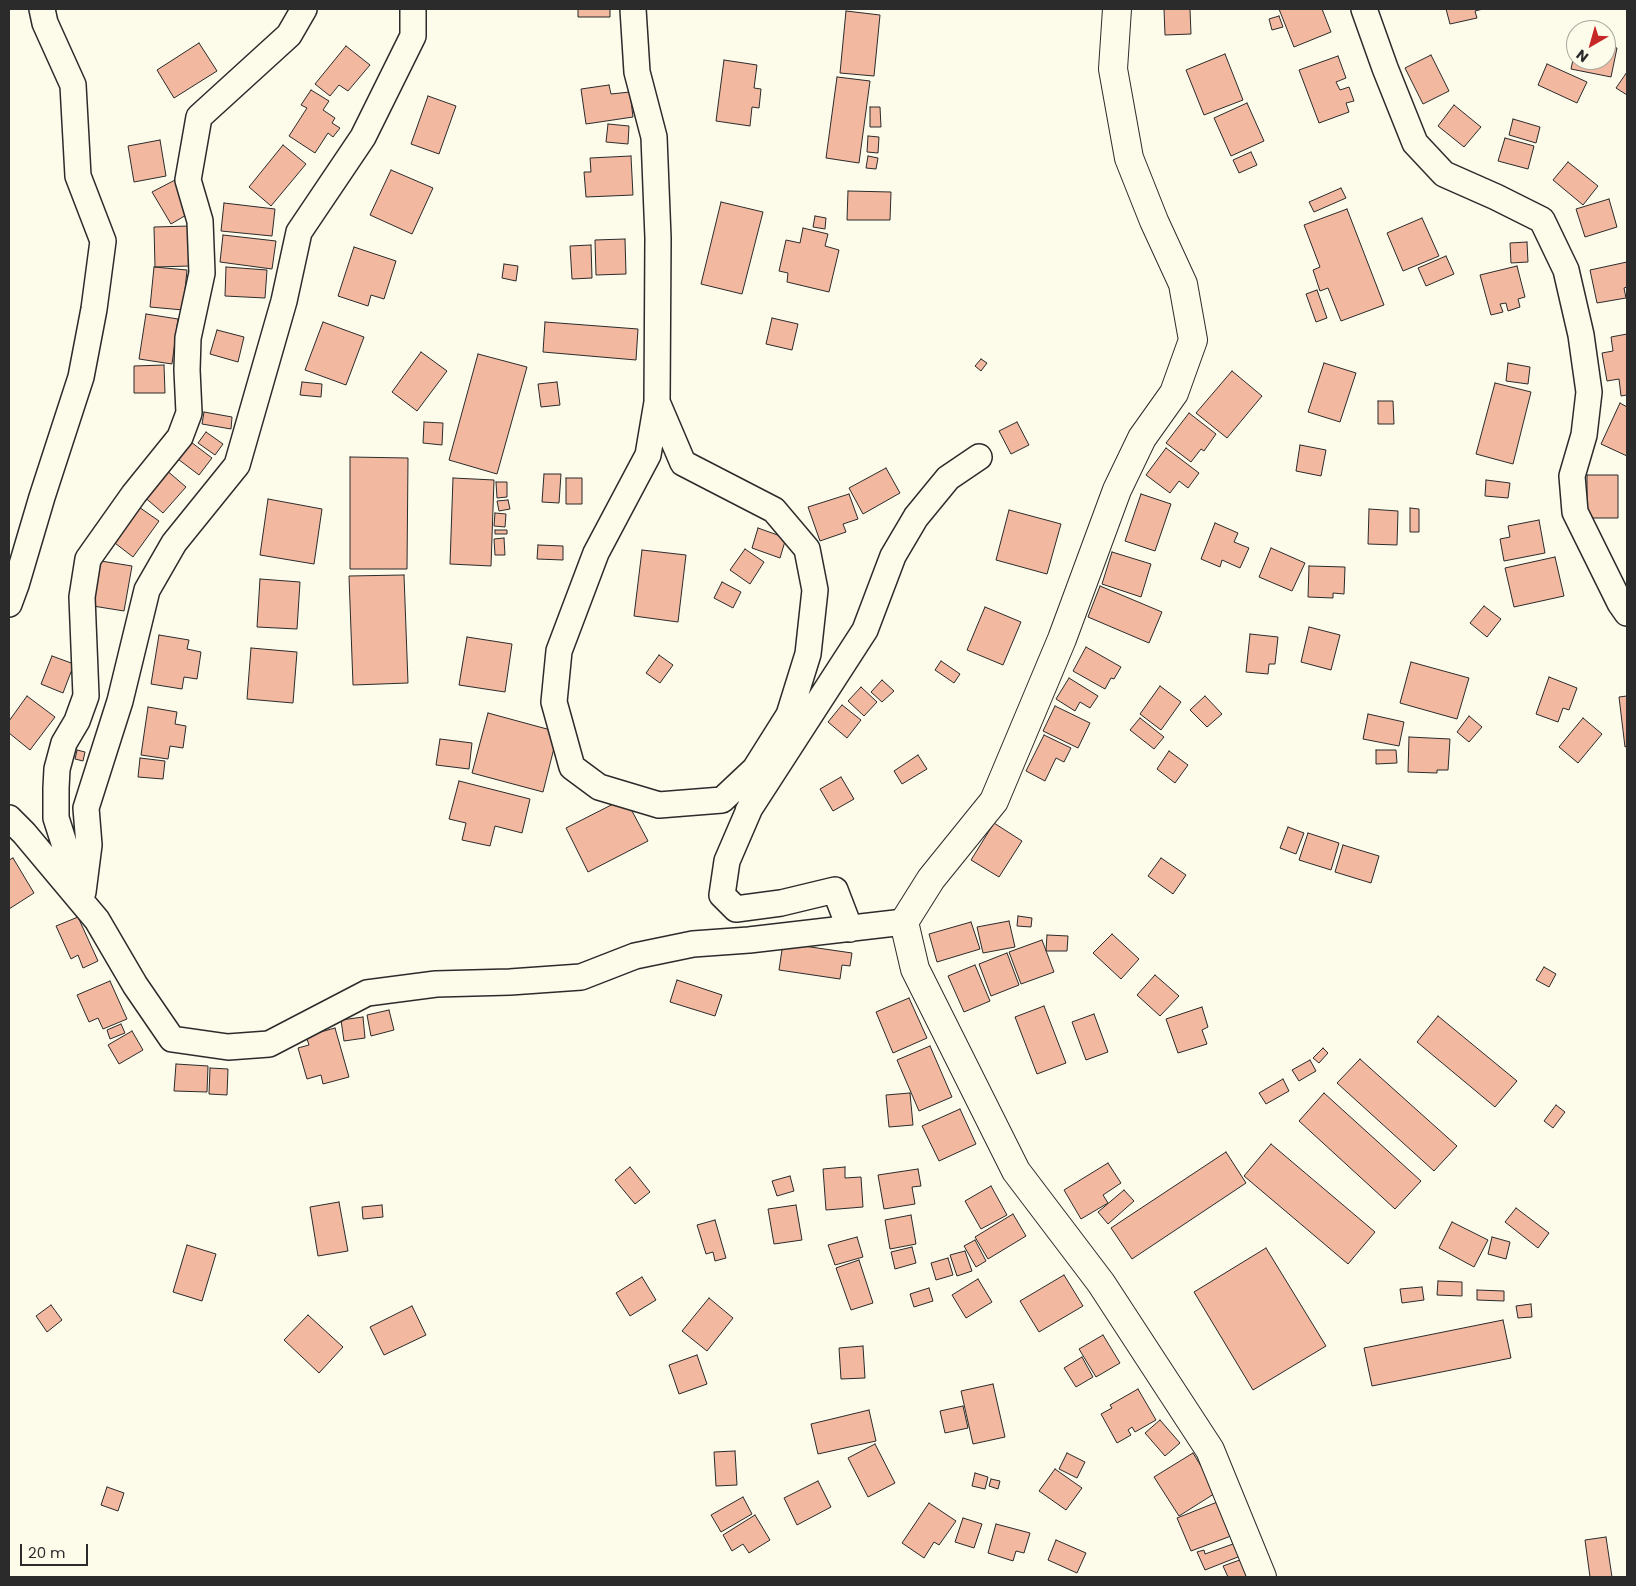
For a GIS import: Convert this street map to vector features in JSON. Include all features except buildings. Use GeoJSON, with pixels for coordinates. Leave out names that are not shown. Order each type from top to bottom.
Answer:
{"type":"FeatureCollection","features":[{"type":"Feature","properties":{"kind":"highway"},"geometry":{"type":"LineString","coordinates":[[1117,9],[1113,68],[1129,158],[1154,221],[1183,284],[1193,340],[1174,393],[1142,438],[1117,490],[1062,639],[994,801],[931,879],[904,922],[915,968],[1016,1171],[1101,1283],[1210,1450],[1262,1577]]}},
{"type":"Feature","properties":{"kind":"street"},"geometry":{"type":"LineString","coordinates":[[9,604],[81,377],[94,309],[103,241],[78,176],[73,85],[45,24],[42,9]]}},
{"type":"Feature","properties":{"kind":"street"},"geometry":{"type":"LineString","coordinates":[[82,902],[56,818],[56,788],[57,769],[64,742],[76,721],[86,696],[82,597],[88,559],[134,494],[180,437],[190,413],[187,370],[188,338],[202,273],[200,221],[188,180],[199,117],[289,35],[304,9]]}},
{"type":"Feature","properties":{"kind":"street"},"geometry":{"type":"LineString","coordinates":[[82,902],[89,844],[86,808],[120,701],[146,590],[174,543],[237,465],[284,300],[299,232],[363,137],[413,36],[413,9]]}},
{"type":"Feature","properties":{"kind":"street"},"geometry":{"type":"LineString","coordinates":[[633,9],[637,72],[654,137],[658,238],[657,402],[648,455],[596,553],[559,651],[554,702],[572,767],[599,787],[659,805],[722,800],[756,769],[789,715]]}},
{"type":"Feature","properties":{"kind":"street"},"geometry":{"type":"LineString","coordinates":[[1364,9],[1415,143],[1444,174],[1542,220],[1566,270],[1581,335],[1589,392],[1584,436],[1572,476],[1575,512],[1620,602],[1627,612]]}},
{"type":"Feature","properties":{"kind":"street"},"geometry":{"type":"LineString","coordinates":[[657,402],[683,463],[774,510],[807,549],[815,590],[808,654],[789,715],[727,861],[722,895],[736,909],[781,904],[835,890],[850,929]]}},
{"type":"Feature","properties":{"kind":"street"},"geometry":{"type":"LineString","coordinates":[[748,811],[865,630],[893,556],[916,517],[948,478],[979,457]]}},
{"type":"Feature","properties":{"kind":"street"},"geometry":{"type":"LineString","coordinates":[[9,818],[24,833],[97,920],[135,985],[172,1039],[228,1047],[269,1044],[367,993],[436,984],[510,982],[581,977],[635,956],[693,944],[904,922]]}}]}
